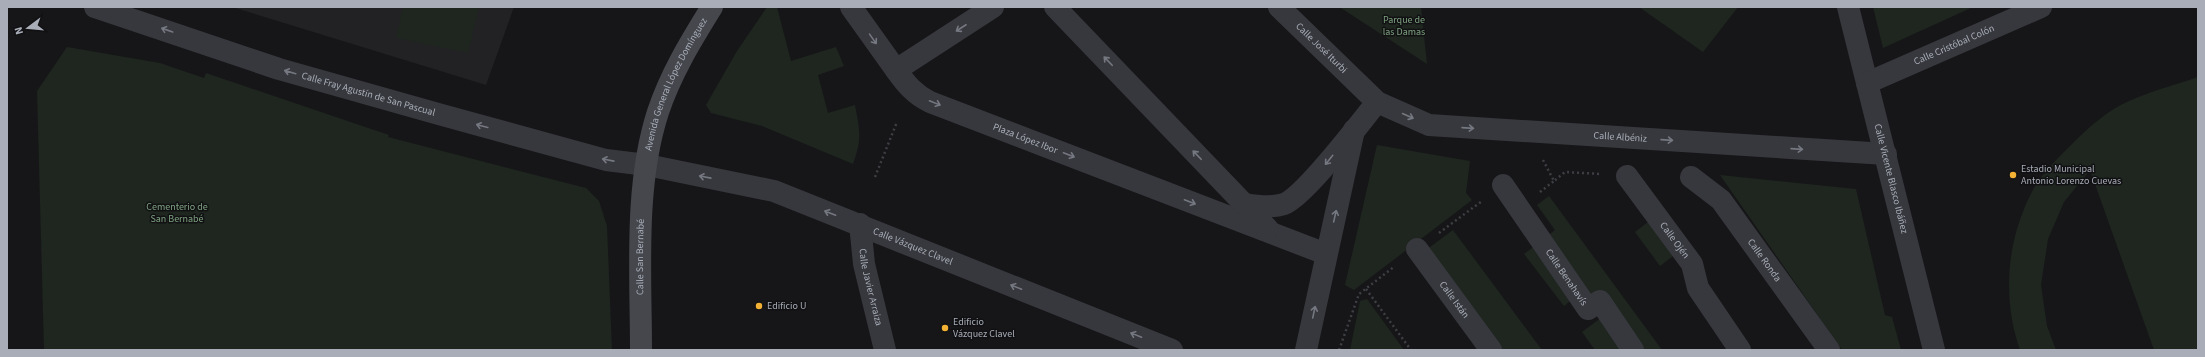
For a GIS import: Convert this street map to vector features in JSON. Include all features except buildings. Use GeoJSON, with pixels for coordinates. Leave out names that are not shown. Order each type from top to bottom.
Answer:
{"type":"FeatureCollection","features":[{"type":"Feature","properties":{"kind":"main road","name":"Avenida General López Domínguez"},"geometry":{"type":"LineString","coordinates":[[646,165],[658,113],[669,83],[681,56],[712,7]]}},
{"type":"Feature","properties":{"kind":"main road","name":"Calle San Bernabé"},"geometry":{"type":"LineString","coordinates":[[642,350],[640,238],[646,165]]}},
{"type":"Feature","properties":{"kind":"street","name":"Calle Fray Agustín de San Pascual"},"geometry":{"type":"LineString","coordinates":[[95,7],[279,69],[606,160],[646,165]]}},
{"type":"Feature","properties":{"kind":"street","name":"Plaza López Ibor"},"geometry":{"type":"LineString","coordinates":[[851,7],[896,70],[917,95],[930,102],[1326,254]]}},
{"type":"Feature","properties":{"kind":"street"},"geometry":{"type":"LineString","coordinates":[[896,70],[993,7]]}},
{"type":"Feature","properties":{"kind":"street","name":"Plaza López Ibor"},"geometry":{"type":"LineString","coordinates":[[1055,7],[1273,234]]}},
{"type":"Feature","properties":{"kind":"street","name":"Calle José Iturbi"},"geometry":{"type":"LineString","coordinates":[[1279,7],[1370,96]]}},
{"type":"Feature","properties":{"kind":"street","name":"Calle Vicente Blasco Ibáñez"},"geometry":{"type":"LineString","coordinates":[[1848,7],[1934,350]]}},
{"type":"Feature","properties":{"kind":"street","name":"Calle Cristóbal Colón"},"geometry":{"type":"LineString","coordinates":[[1867,83],[2041,7]]}},
{"type":"Feature","properties":{"kind":"street"},"geometry":{"type":"LineString","coordinates":[[1306,350],[1354,130],[1370,96]]}},
{"type":"Feature","properties":{"kind":"street","name":"Calle Albéniz"},"geometry":{"type":"LineString","coordinates":[[1370,96],[1429,126],[1886,154]]}},
{"type":"Feature","properties":{"kind":"street"},"geometry":{"type":"LineString","coordinates":[[1244,204],[1263,207],[1285,204],[1303,190],[1354,130]]}},
{"type":"Feature","properties":{"kind":"street","name":"Calle Vázquez Clavel"},"geometry":{"type":"LineString","coordinates":[[646,165],[774,191],[860,224],[1172,350]]}},
{"type":"Feature","properties":{"kind":"street","name":"Calle Ojén"},"geometry":{"type":"LineString","coordinates":[[1627,176],[1692,264],[1698,288],[1740,350]]}},
{"type":"Feature","properties":{"kind":"street","name":"Calle Ronda"},"geometry":{"type":"LineString","coordinates":[[1691,178],[1721,200],[1829,350]]}},
{"type":"Feature","properties":{"kind":"street","name":"Calle Benahavís"},"geometry":{"type":"LineString","coordinates":[[1503,186],[1588,310],[1600,301],[1634,350]]}},
{"type":"Feature","properties":{"kind":"street","name":"Calle Javier Arraiza"},"geometry":{"type":"LineString","coordinates":[[860,224],[864,264],[885,350]]}},
{"type":"Feature","properties":{"kind":"street","name":"Calle Istán"},"geometry":{"type":"LineString","coordinates":[[1417,249],[1491,350]]}},
{"type":"Feature","properties":{"kind":"street"},"geometry":{"type":"LineString","coordinates":[[1754,350],[1756,348],[1758,350]]}},
{"type":"Feature","properties":{"kind":"path"},"geometry":{"type":"LineString","coordinates":[[875,177],[897,122]]}},
{"type":"Feature","properties":{"kind":"path"},"geometry":{"type":"LineString","coordinates":[[1366,289],[1411,350]]}},
{"type":"Feature","properties":{"kind":"shaded area"},"geometry":{"type":"Polygon","coordinates":[[[232,7],[514,7],[486,85],[232,7]]]}},
{"type":"Feature","properties":{"kind":"green space"},"geometry":{"type":"Polygon","coordinates":[[[403,7],[479,7],[468,53],[396,38],[403,7]]]}},
{"type":"Feature","properties":{"kind":"green space"},"geometry":{"type":"Polygon","coordinates":[[[767,7],[777,7],[791,61],[836,47],[844,66],[818,75],[828,113],[855,105],[859,141],[853,164],[762,126],[711,113],[706,105],[737,51],[767,7]]]}},
{"type":"Feature","properties":{"kind":"green space","name":"Parque de las Damas"},"geometry":{"type":"Polygon","coordinates":[[[1342,7],[1421,7],[1427,64],[1341,8],[1342,7]]]}},
{"type":"Feature","properties":{"kind":"green space"},"geometry":{"type":"Polygon","coordinates":[[[1639,7],[1738,7],[1703,52],[1639,7]]]}},
{"type":"Feature","properties":{"kind":"green space"},"geometry":{"type":"Polygon","coordinates":[[[1873,7],[1973,7],[1883,48],[1873,7]]]}},
{"type":"Feature","properties":{"kind":"green space","name":"Cementerio de San Bernabé"},"geometry":{"type":"Polygon","coordinates":[[[67,47],[160,63],[204,78],[206,73],[389,135],[388,137],[586,188],[599,201],[607,226],[612,350],[44,350],[37,91],[67,47]]]}},
{"type":"Feature","properties":{"kind":"green space"},"geometry":{"type":"Polygon","coordinates":[[[2198,77],[2198,350],[2154,350],[2090,170],[2064,202],[2048,239],[2041,285],[2047,326],[2056,350],[2020,350],[2010,308],[2010,266],[2018,225],[2035,186],[2063,153],[2106,114],[2137,97],[2198,77]]]}},
{"type":"Feature","properties":{"kind":"green space"},"geometry":{"type":"Polygon","coordinates":[[[1377,145],[1470,161],[1466,193],[1472,200],[1354,290],[1345,285],[1377,145]]]}},
{"type":"Feature","properties":{"kind":"green space"},"geometry":{"type":"Polygon","coordinates":[[[1720,175],[1856,189],[1885,315],[1892,317],[1901,350],[1842,350],[1720,175]]]}},
{"type":"Feature","properties":{"kind":"green space"},"geometry":{"type":"Polygon","coordinates":[[[1549,196],[1662,350],[1644,350],[1591,301],[1545,238],[1555,230],[1537,205],[1549,196]]]}},
{"type":"Feature","properties":{"kind":"green space"},"geometry":{"type":"Polygon","coordinates":[[[1652,219],[1677,253],[1660,266],[1635,232],[1652,219]]]}},
{"type":"Feature","properties":{"kind":"green space"},"geometry":{"type":"Polygon","coordinates":[[[1453,230],[1542,350],[1498,350],[1426,250],[1453,230]]]}},
{"type":"Feature","properties":{"kind":"green space"},"geometry":{"type":"Polygon","coordinates":[[[1536,245],[1575,297],[1564,306],[1524,254],[1536,245]]]}},
{"type":"Feature","properties":{"kind":"green space"},"geometry":{"type":"Polygon","coordinates":[[[1367,299],[1404,350],[1350,350],[1360,301],[1367,299]]]}},
{"type":"Feature","properties":{"kind":"green space"},"geometry":{"type":"Polygon","coordinates":[[[1602,317],[1626,350],[1595,350],[1582,332],[1602,317]]]}},
{"type":"Feature","properties":{"kind":"place","name":"Estadio Municipal Antonio Lorenzo Cuevas"},"geometry":{"type":"Point","coordinates":[2013,175]}},
{"type":"Feature","properties":{"kind":"place","name":"Edificio U"},"geometry":{"type":"Point","coordinates":[759,306]}},
{"type":"Feature","properties":{"kind":"place","name":"Edificio Vázquez Clavel"},"geometry":{"type":"Point","coordinates":[945,328]}}]}
